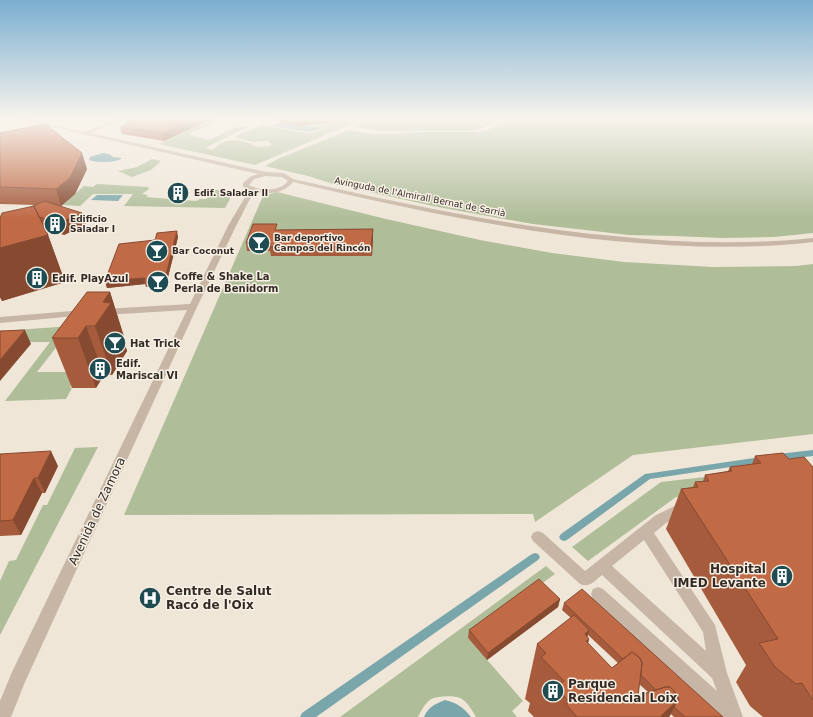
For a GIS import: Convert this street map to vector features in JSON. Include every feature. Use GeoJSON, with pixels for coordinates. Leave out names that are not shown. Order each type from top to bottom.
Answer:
{"type":"FeatureCollection","features":[{"type":"Feature","properties":{"kind":"street"},"geometry":{"type":"LineString","coordinates":[[169,152],[266,174]]}},
{"type":"Feature","properties":{"kind":"street"},"geometry":{"type":"LineString","coordinates":[[244,170],[249,179]]}},
{"type":"Feature","properties":{"kind":"street"},"geometry":{"type":"LineString","coordinates":[[249,192],[246,183],[249,179],[266,174]]}},
{"type":"Feature","properties":{"kind":"street","name":"Avinguda de l'Almirall Bernat de Sarrià"},"geometry":{"type":"LineString","coordinates":[[266,174],[284,175],[291,180],[446,214],[538,230],[605,239],[703,245],[763,245],[813,240]]}},
{"type":"Feature","properties":{"kind":"street"},"geometry":{"type":"LineString","coordinates":[[283,188],[288,185],[291,180]]}},
{"type":"Feature","properties":{"kind":"street","name":"Avinguda de l'Almirall Bernat de Sarrià"},"geometry":{"type":"LineString","coordinates":[[249,192],[266,191],[310,184]]}},
{"type":"Feature","properties":{"kind":"street","name":"Avenida de Zamora"},"geometry":{"type":"LineString","coordinates":[[2,717],[25,664],[193,306],[249,192]]}},
{"type":"Feature","properties":{"kind":"street"},"geometry":{"type":"LineString","coordinates":[[0,320],[193,306]]}},
{"type":"Feature","properties":{"kind":"street"},"geometry":{"type":"LineString","coordinates":[[538,537],[585,580],[661,519],[681,507],[696,504]]}},
{"type":"Feature","properties":{"kind":"street"},"geometry":{"type":"LineString","coordinates":[[646,532],[710,630],[719,673],[733,717]]}},
{"type":"Feature","properties":{"kind":"street"},"geometry":{"type":"LineString","coordinates":[[603,567],[719,673]]}},
{"type":"Feature","properties":{"kind":"street"},"geometry":{"type":"LineString","coordinates":[[598,594],[733,717]]}},
{"type":"Feature","properties":{"kind":"green space"},"geometry":{"type":"Polygon","coordinates":[[[198,152],[284,152],[255,165],[198,152]]]}},
{"type":"Feature","properties":{"kind":"green space"},"geometry":{"type":"Polygon","coordinates":[[[294,152],[813,152],[813,233],[774,237],[723,238],[629,235],[533,224],[438,207],[333,184],[308,176],[265,166],[294,152]]]}},
{"type":"Feature","properties":{"kind":"green space"},"geometry":{"type":"Polygon","coordinates":[[[152,159],[161,161],[151,170],[132,177],[118,171],[137,167],[152,159]]]}},
{"type":"Feature","properties":{"kind":"green space"},"geometry":{"type":"Polygon","coordinates":[[[97,184],[148,187],[149,189],[142,194],[148,195],[146,197],[196,201],[206,199],[215,190],[228,190],[234,192],[225,208],[124,206],[133,194],[93,194],[80,206],[62,205],[84,186],[93,187],[97,184]]]}},
{"type":"Feature","properties":{"kind":"green space"},"geometry":{"type":"Polygon","coordinates":[[[277,192],[480,240],[552,253],[624,262],[713,267],[796,266],[813,264],[813,434],[633,455],[535,522],[533,514],[124,515],[263,196],[277,192]]]}},
{"type":"Feature","properties":{"kind":"green space"},"geometry":{"type":"Polygon","coordinates":[[[101,324],[65,336],[37,372],[79,372],[70,387],[72,388],[66,399],[5,401],[50,342],[4,342],[15,330],[101,324]]]}},
{"type":"Feature","properties":{"kind":"green space"},"geometry":{"type":"Polygon","coordinates":[[[98,447],[0,635],[0,581],[9,561],[16,560],[43,505],[47,505],[75,448],[98,447]]]}},
{"type":"Feature","properties":{"kind":"green space"},"geometry":{"type":"Polygon","coordinates":[[[793,467],[803,479],[676,497],[588,561],[572,547],[661,482],[793,467]]]}},
{"type":"Feature","properties":{"kind":"green space"},"geometry":{"type":"Polygon","coordinates":[[[546,566],[555,574],[468,638],[523,701],[512,711],[517,717],[476,717],[463,699],[449,696],[431,699],[425,705],[418,717],[340,717],[546,566]]]}},
{"type":"Feature","properties":{"kind":"water"},"geometry":{"type":"Polygon","coordinates":[[[103,153],[109,154],[113,157],[122,158],[116,161],[106,162],[89,160],[90,157],[103,153]]]}},
{"type":"Feature","properties":{"kind":"water"},"geometry":{"type":"Polygon","coordinates":[[[97,195],[123,195],[118,201],[91,200],[97,195]]]}},
{"type":"Feature","properties":{"kind":"water"},"geometry":{"type":"Polygon","coordinates":[[[445,700],[460,706],[471,717],[424,717],[432,706],[445,700]]]}},
{"type":"Feature","properties":{"kind":"building"},"geometry":{"type":"Polygon","coordinates":[[[0,152],[82,153],[70,178],[56,189],[0,187],[0,152]]]}},
{"type":"Feature","properties":{"kind":"building"},"geometry":{"type":"Polygon","coordinates":[[[44,201],[82,213],[59,223],[39,217],[34,206],[31,207],[44,201]]]}},
{"type":"Feature","properties":{"kind":"building"},"geometry":{"type":"Polygon","coordinates":[[[34,206],[48,235],[0,248],[0,218],[2,213],[34,206]]]}},
{"type":"Feature","properties":{"kind":"building"},"geometry":{"type":"Polygon","coordinates":[[[253,224],[277,224],[275,230],[373,229],[371,247],[270,247],[271,243],[246,243],[253,224]]]}},
{"type":"Feature","properties":{"kind":"building"},"geometry":{"type":"Polygon","coordinates":[[[177,231],[165,279],[144,280],[145,278],[105,281],[119,244],[155,240],[157,233],[177,231]]]}},
{"type":"Feature","properties":{"kind":"building"},"geometry":{"type":"Polygon","coordinates":[[[87,292],[110,292],[103,302],[111,303],[95,326],[86,326],[78,338],[52,338],[87,292]]]}},
{"type":"Feature","properties":{"kind":"building"},"geometry":{"type":"Polygon","coordinates":[[[25,330],[0,360],[0,331],[25,330]]]}},
{"type":"Feature","properties":{"kind":"building"},"geometry":{"type":"Polygon","coordinates":[[[51,451],[38,478],[34,478],[13,520],[0,521],[0,454],[51,451]]]}},
{"type":"Feature","properties":{"kind":"building"},"geometry":{"type":"Polygon","coordinates":[[[783,453],[789,459],[804,457],[813,467],[813,699],[802,683],[796,684],[775,667],[759,643],[778,639],[681,489],[698,487],[695,482],[709,481],[705,475],[732,471],[730,467],[761,463],[755,456],[783,453]]]}},
{"type":"Feature","properties":{"kind":"building"},"geometry":{"type":"Polygon","coordinates":[[[539,579],[560,599],[488,653],[469,630],[539,579]]]}},
{"type":"Feature","properties":{"kind":"building"},"geometry":{"type":"Polygon","coordinates":[[[582,589],[723,717],[685,717],[674,707],[679,699],[670,687],[656,690],[641,675],[642,663],[640,658],[632,652],[623,659],[564,603],[582,589]]]}},
{"type":"Feature","properties":{"kind":"building"},"geometry":{"type":"Polygon","coordinates":[[[574,615],[589,630],[585,634],[589,639],[586,641],[612,668],[632,652],[640,658],[642,663],[638,696],[665,687],[670,687],[674,691],[679,699],[661,716],[662,717],[577,717],[566,704],[569,702],[557,687],[564,681],[541,657],[546,653],[537,644],[574,615]]]}},
{"type":"Feature","properties":{"kind":"waterway"},"geometry":{"type":"LineString","coordinates":[[778,457],[813,453]]}},
{"type":"Feature","properties":{"kind":"waterway"},"geometry":{"type":"LineString","coordinates":[[564,537],[648,476],[761,460]]}},
{"type":"Feature","properties":{"kind":"waterway"},"geometry":{"type":"LineString","coordinates":[[306,717],[535,557]]}},
{"type":"Feature","properties":{"kind":"place","name":"Edif. Saladar II"},"geometry":{"type":"Point","coordinates":[178,193]}},
{"type":"Feature","properties":{"kind":"place","name":"Edificio Saladar I"},"geometry":{"type":"Point","coordinates":[55,224]}},
{"type":"Feature","properties":{"kind":"place","name":"Bar deportivo Campos del Rincón"},"geometry":{"type":"Point","coordinates":[259,243]}},
{"type":"Feature","properties":{"kind":"place","name":"Bar Coconut"},"geometry":{"type":"Point","coordinates":[157,251]}},
{"type":"Feature","properties":{"kind":"place","name":"Edif. PlayAzul"},"geometry":{"type":"Point","coordinates":[37,278]}},
{"type":"Feature","properties":{"kind":"place","name":"Coffe & Shake La Perla de Benidorm"},"geometry":{"type":"Point","coordinates":[158,282]}},
{"type":"Feature","properties":{"kind":"place","name":"Hat Trick"},"geometry":{"type":"Point","coordinates":[115,343]}},
{"type":"Feature","properties":{"kind":"place","name":"Edif. Mariscal VI"},"geometry":{"type":"Point","coordinates":[100,369]}},
{"type":"Feature","properties":{"kind":"place","name":"Hospital IMED Levante"},"geometry":{"type":"Point","coordinates":[782,576]}},
{"type":"Feature","properties":{"kind":"place","name":"Centre de Salut Racó de l'Oix"},"geometry":{"type":"Point","coordinates":[150,598]}},
{"type":"Feature","properties":{"kind":"place","name":"Parque Residencial Loix"},"geometry":{"type":"Point","coordinates":[553,691]}}]}
